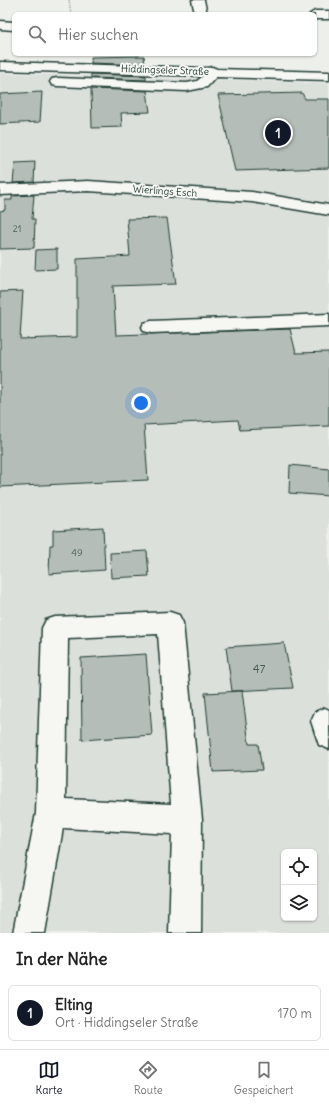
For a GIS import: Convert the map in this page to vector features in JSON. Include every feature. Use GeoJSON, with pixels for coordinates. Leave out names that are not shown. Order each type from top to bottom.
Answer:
{"type":"FeatureCollection","features":[{"type":"Feature","properties":{"kind":"street"},"geometry":{"type":"LineString","coordinates":[[198,0],[201,12]]}},
{"type":"Feature","properties":{"kind":"street"},"geometry":{"type":"LineString","coordinates":[[317,15],[329,15]]}},
{"type":"Feature","properties":{"kind":"street"},"geometry":{"type":"LineString","coordinates":[[0,25],[12,26]]}},
{"type":"Feature","properties":{"kind":"street","name":"Hiddingseler Straße"},"geometry":{"type":"LineString","coordinates":[[0,66],[210,66],[329,76]]}},
{"type":"Feature","properties":{"kind":"street"},"geometry":{"type":"LineString","coordinates":[[43,81],[154,87],[193,87],[204,84],[209,79],[210,66]]}},
{"type":"Feature","properties":{"kind":"street"},"geometry":{"type":"LineString","coordinates":[[0,78],[29,80]]}},
{"type":"Feature","properties":{"kind":"street","name":"Wierlings Esch"},"geometry":{"type":"LineString","coordinates":[[0,190],[88,186],[252,197],[329,210]]}},
{"type":"Feature","properties":{"kind":"street"},"geometry":{"type":"LineString","coordinates":[[151,327],[329,320]]}},
{"type":"Feature","properties":{"kind":"street"},"geometry":{"type":"LineString","coordinates":[[29,933],[51,813],[54,628],[170,624],[187,820],[185,933]]}},
{"type":"Feature","properties":{"kind":"street"},"geometry":{"type":"LineString","coordinates":[[51,813],[187,820]]}},
{"type":"Feature","properties":{"kind":"path"},"geometry":{"type":"LineString","coordinates":[[69,0],[71,12]]}},
{"type":"Feature","properties":{"kind":"shaded area"},"geometry":{"type":"Polygon","coordinates":[[[0,73],[329,83],[329,933],[0,933],[0,73]]]}},
{"type":"Feature","properties":{"kind":"building"},"geometry":{"type":"Polygon","coordinates":[[[144,56],[145,65],[91,63],[91,57],[144,56]]]}},
{"type":"Feature","properties":{"kind":"building"},"geometry":{"type":"Polygon","coordinates":[[[91,74],[146,76],[146,80],[91,78],[91,74]]]}},
{"type":"Feature","properties":{"kind":"building"},"geometry":{"type":"Polygon","coordinates":[[[91,89],[147,91],[150,112],[121,113],[122,127],[92,128],[91,89]]]}},
{"type":"Feature","properties":{"kind":"building"},"geometry":{"type":"Polygon","coordinates":[[[42,92],[40,122],[0,124],[0,94],[42,92]]]}},
{"type":"Feature","properties":{"kind":"building"},"geometry":{"type":"Polygon","coordinates":[[[302,93],[305,99],[329,99],[329,168],[235,171],[218,95],[302,93]]]}},
{"type":"Feature","properties":{"kind":"building"},"geometry":{"type":"Polygon","coordinates":[[[35,162],[34,182],[13,183],[15,163],[35,162]]]}},
{"type":"Feature","properties":{"kind":"building"},"geometry":{"type":"Polygon","coordinates":[[[34,195],[32,219],[35,219],[34,248],[0,249],[0,211],[5,210],[5,200],[12,200],[12,196],[34,195]]]}},
{"type":"Feature","properties":{"kind":"building"},"geometry":{"type":"Polygon","coordinates":[[[167,218],[176,284],[113,286],[116,335],[290,329],[296,353],[329,352],[329,426],[240,430],[238,420],[144,425],[148,480],[0,487],[0,292],[23,291],[20,339],[77,337],[77,259],[130,256],[127,219],[167,218]]]}},
{"type":"Feature","properties":{"kind":"building"},"geometry":{"type":"Polygon","coordinates":[[[57,249],[57,269],[35,270],[36,250],[57,249]]]}},
{"type":"Feature","properties":{"kind":"building"},"geometry":{"type":"Polygon","coordinates":[[[290,465],[329,469],[329,496],[289,493],[290,465]]]}},
{"type":"Feature","properties":{"kind":"building"},"geometry":{"type":"Polygon","coordinates":[[[103,527],[105,570],[49,574],[50,545],[53,545],[53,530],[103,527]]]}},
{"type":"Feature","properties":{"kind":"building"},"geometry":{"type":"Polygon","coordinates":[[[147,551],[149,576],[111,578],[110,553],[147,551]]]}},
{"type":"Feature","properties":{"kind":"building"},"geometry":{"type":"Polygon","coordinates":[[[284,643],[293,688],[232,691],[226,647],[284,643]]]}},
{"type":"Feature","properties":{"kind":"building"},"geometry":{"type":"Polygon","coordinates":[[[146,654],[152,735],[82,740],[81,658],[146,654]]]}},
{"type":"Feature","properties":{"kind":"building"},"geometry":{"type":"Polygon","coordinates":[[[242,691],[249,744],[258,744],[262,770],[213,772],[205,693],[242,691]]]}},
{"type":"Feature","properties":{"kind":"place","name":"Elting"},"geometry":{"type":"Point","coordinates":[278,133]}}]}
